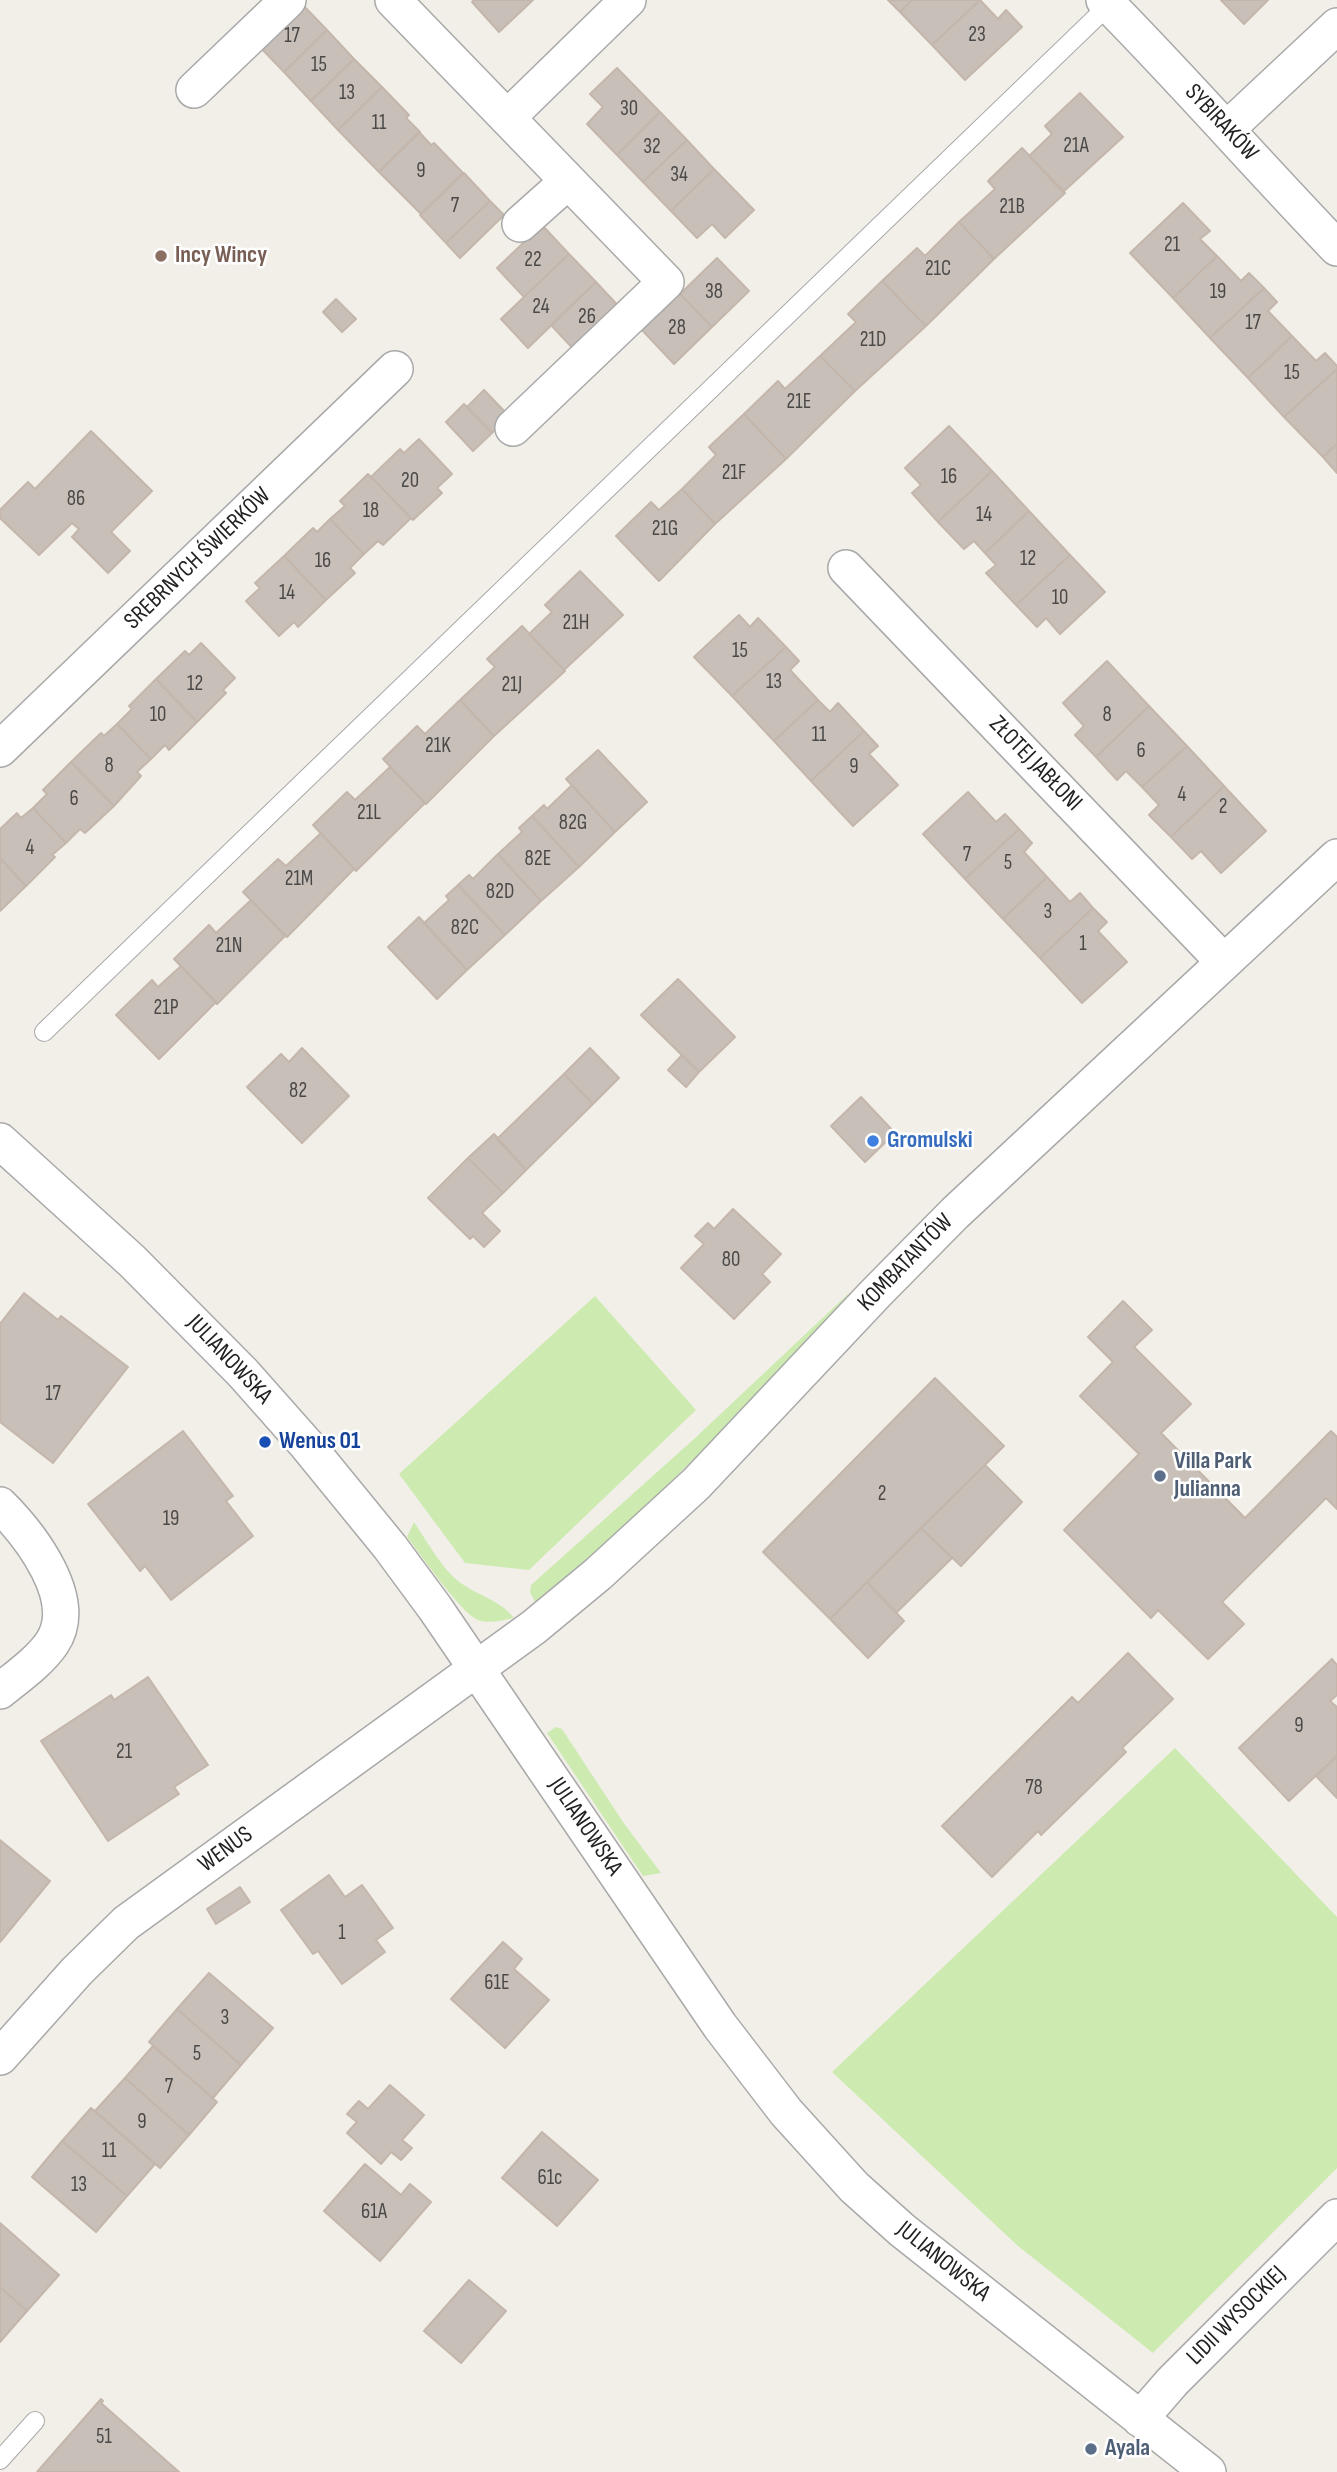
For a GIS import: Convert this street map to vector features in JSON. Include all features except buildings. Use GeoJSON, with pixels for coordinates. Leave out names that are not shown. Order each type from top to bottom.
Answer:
{"type":"FeatureCollection","features":[{"type":"Feature","properties":{"kind":"street"},"geometry":{"type":"LineString","coordinates":[[194,90],[288,0]]}},
{"type":"Feature","properties":{"kind":"street"},"geometry":{"type":"LineString","coordinates":[[393,0],[666,282],[513,428]]}},
{"type":"Feature","properties":{"kind":"street"},"geometry":{"type":"LineString","coordinates":[[507,118],[628,0]]}},
{"type":"Feature","properties":{"kind":"street","name":"SYBIRAKÓW"},"geometry":{"type":"LineString","coordinates":[[1109,2],[1337,248]]}},
{"type":"Feature","properties":{"kind":"street"},"geometry":{"type":"LineString","coordinates":[[1228,128],[1337,26]]}},
{"type":"Feature","properties":{"kind":"street"},"geometry":{"type":"LineString","coordinates":[[520,224],[567,181]]}},
{"type":"Feature","properties":{"kind":"street","name":"SREBRNYCH ŚWIERKÓW"},"geometry":{"type":"LineString","coordinates":[[0,749],[395,369]]}},
{"type":"Feature","properties":{"kind":"street","name":"ZŁOTEJ JABŁONI"},"geometry":{"type":"LineString","coordinates":[[846,568],[1223,961]]}},
{"type":"Feature","properties":{"kind":"street","name":"KOMBATANTÓW"},"geometry":{"type":"LineString","coordinates":[[477,1669],[534,1627],[598,1574],[696,1484],[955,1213],[1337,857]]}},
{"type":"Feature","properties":{"kind":"street","name":"JULIANOWSKA"},"geometry":{"type":"LineString","coordinates":[[0,1141],[132,1261],[243,1373],[306,1444],[390,1547],[477,1669],[720,2026],[786,2112],[855,2187],[902,2230],[1208,2472]]}},
{"type":"Feature","properties":{"kind":"street"},"geometry":{"type":"LineString","coordinates":[[0,1505],[30,1541],[49,1571],[62,1603],[60,1622],[53,1642],[37,1660],[0,1691]]}},
{"type":"Feature","properties":{"kind":"street","name":"WENUS"},"geometry":{"type":"LineString","coordinates":[[0,2057],[77,1971],[126,1923],[477,1669]]}},
{"type":"Feature","properties":{"kind":"street","name":"LIDII WYSOCKIEJ"},"geometry":{"type":"LineString","coordinates":[[1140,2419],[1172,2382],[1337,2217]]}},
{"type":"Feature","properties":{"kind":"lane"},"geometry":{"type":"LineString","coordinates":[[44,1032],[1109,2]]}},
{"type":"Feature","properties":{"kind":"lane"},"geometry":{"type":"LineString","coordinates":[[0,2460],[35,2421]]}},
{"type":"Feature","properties":{"kind":"green space"},"geometry":{"type":"Polygon","coordinates":[[[854,1292],[734,1420],[618,1533],[535,1602],[530,1592],[531,1585],[694,1439],[848,1294],[854,1292]]]}},
{"type":"Feature","properties":{"kind":"green space"},"geometry":{"type":"Polygon","coordinates":[[[595,1296],[696,1410],[529,1570],[465,1563],[399,1474],[595,1296]]]}},
{"type":"Feature","properties":{"kind":"green space"},"geometry":{"type":"Polygon","coordinates":[[[414,1522],[451,1575],[502,1607],[514,1618],[485,1622],[469,1614],[450,1594],[407,1537],[414,1522]]]}},
{"type":"Feature","properties":{"kind":"green space"},"geometry":{"type":"Polygon","coordinates":[[[556,1727],[562,1729],[623,1822],[661,1873],[643,1876],[547,1733],[556,1727]]]}},
{"type":"Feature","properties":{"kind":"green space"},"geometry":{"type":"Polygon","coordinates":[[[1175,1748],[1337,1917],[1337,2168],[1153,2353],[1018,2246],[832,2072],[1175,1748]]]}},
{"type":"Feature","properties":{"kind":"place","name":"Incy Wincy"},"geometry":{"type":"Point","coordinates":[161,256]}},
{"type":"Feature","properties":{"kind":"place","name":"Gromulski"},"geometry":{"type":"Point","coordinates":[873,1141]}},
{"type":"Feature","properties":{"kind":"place","name":"Wenus 01"},"geometry":{"type":"Point","coordinates":[265,1442]}},
{"type":"Feature","properties":{"kind":"place","name":"Villa Park Julianna"},"geometry":{"type":"Point","coordinates":[1160,1476]}},
{"type":"Feature","properties":{"kind":"place","name":"Ayala"},"geometry":{"type":"Point","coordinates":[1091,2449]}}]}
